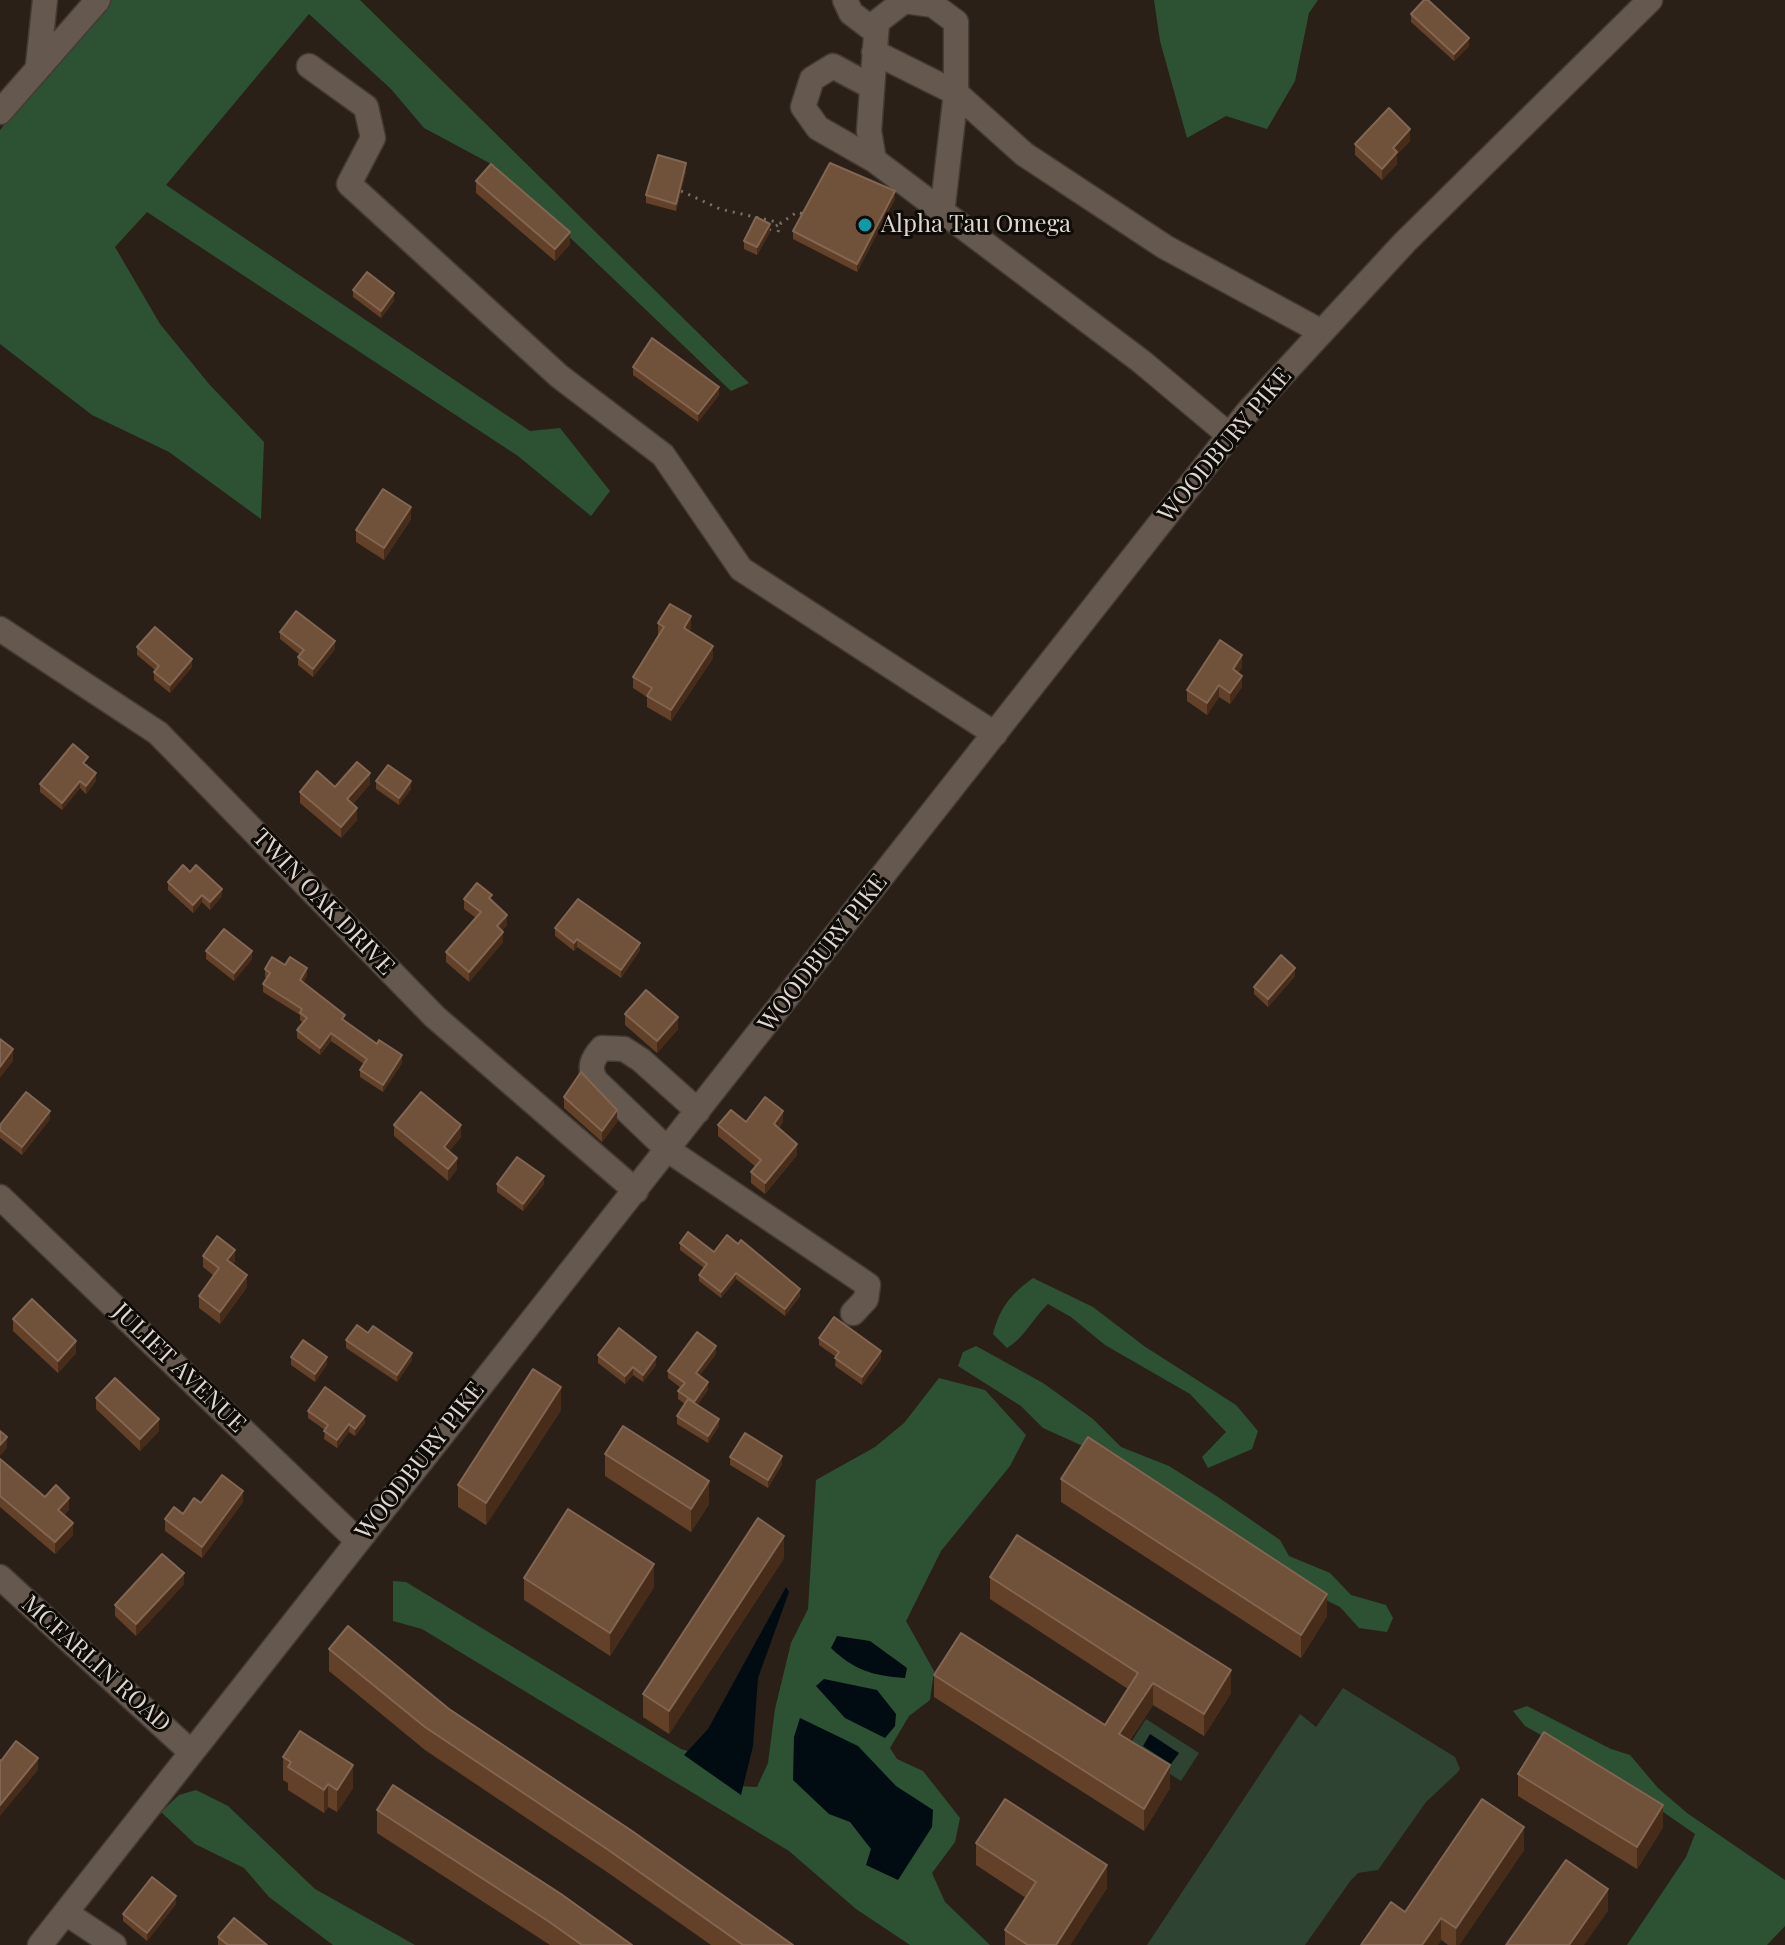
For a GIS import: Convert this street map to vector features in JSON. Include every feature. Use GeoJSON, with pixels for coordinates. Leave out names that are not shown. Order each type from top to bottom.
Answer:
{"type":"FeatureCollection","features":[{"type":"Feature","properties":{"kind":"street"},"geometry":{"type":"LineString","coordinates":[[38,65],[45,0]]}},
{"type":"Feature","properties":{"kind":"street"},"geometry":{"type":"LineString","coordinates":[[0,112],[98,0]]}},
{"type":"Feature","properties":{"kind":"street"},"geometry":{"type":"LineString","coordinates":[[845,0],[851,13],[875,42],[956,93],[1024,154],[1165,247],[1322,332]]}},
{"type":"Feature","properties":{"kind":"street"},"geometry":{"type":"LineString","coordinates":[[874,160],[869,131],[877,22],[903,0],[933,5],[956,22],[956,93],[942,213]]}},
{"type":"Feature","properties":{"kind":"street","name":"WOODBURY PIKE"},"geometry":{"type":"LineString","coordinates":[[40,1945],[1229,435],[1405,242],[1650,0]]}},
{"type":"Feature","properties":{"kind":"street"},"geometry":{"type":"LineString","coordinates":[[309,66],[366,107],[373,138],[349,184],[559,376],[663,455],[741,569],[995,734]]}},
{"type":"Feature","properties":{"kind":"street"},"geometry":{"type":"LineString","coordinates":[[872,87],[833,66],[812,79],[803,107],[818,128],[874,160],[1142,362],[1229,435]]}},
{"type":"Feature","properties":{"kind":"street","name":"TWIN OAK DRIVE"},"geometry":{"type":"LineString","coordinates":[[0,629],[158,733],[435,1017],[636,1191]]}},
{"type":"Feature","properties":{"kind":"street"},"geometry":{"type":"LineString","coordinates":[[698,1111],[624,1049],[611,1046],[597,1054],[592,1062],[591,1073],[596,1081],[668,1150],[868,1285],[866,1299],[853,1313]]}},
{"type":"Feature","properties":{"kind":"street","name":"JULIET AVENUE"},"geometry":{"type":"LineString","coordinates":[[0,1197],[357,1540]]}},
{"type":"Feature","properties":{"kind":"street","name":"MCFARLIN ROAD"},"geometry":{"type":"LineString","coordinates":[[0,1577],[191,1752]]}},
{"type":"Feature","properties":{"kind":"street"},"geometry":{"type":"LineString","coordinates":[[66,1913],[114,1945]]}},
{"type":"Feature","properties":{"kind":"path"},"geometry":{"type":"LineString","coordinates":[[681,191],[720,209],[781,223]]}},
{"type":"Feature","properties":{"kind":"path"},"geometry":{"type":"LineString","coordinates":[[769,230],[797,212],[803,214]]}},
{"type":"Feature","properties":{"kind":"path"},"geometry":{"type":"LineString","coordinates":[[778,232],[781,223]]}},
{"type":"Feature","properties":{"kind":"green space"},"geometry":{"type":"Polygon","coordinates":[[[106,0],[360,0],[749,383],[731,391],[495,166],[424,128],[391,89],[309,14],[166,185],[530,431],[560,428],[610,491],[591,516],[518,456],[147,212],[115,247],[160,324],[209,384],[264,442],[261,519],[169,452],[92,415],[0,344],[0,130],[106,0]]]}},
{"type":"Feature","properties":{"kind":"green space"},"geometry":{"type":"Polygon","coordinates":[[[1154,0],[1318,0],[1309,13],[1295,81],[1267,129],[1226,116],[1187,138],[1160,41],[1154,0]]]}},
{"type":"Feature","properties":{"kind":"green space"},"geometry":{"type":"Polygon","coordinates":[[[1033,1278],[1093,1307],[1144,1346],[1236,1405],[1258,1431],[1252,1449],[1208,1468],[1202,1457],[1226,1432],[1190,1394],[1105,1345],[1071,1317],[1048,1304],[1007,1348],[993,1334],[996,1324],[1007,1302],[1033,1278]]]}},
{"type":"Feature","properties":{"kind":"green space"},"geometry":{"type":"Polygon","coordinates":[[[976,1346],[1043,1383],[1093,1419],[1121,1447],[1169,1466],[1218,1497],[1280,1540],[1289,1556],[1330,1573],[1351,1595],[1386,1605],[1393,1618],[1387,1632],[1359,1628],[1340,1607],[1314,1594],[1105,1456],[1043,1428],[1021,1406],[958,1366],[963,1352],[976,1346]]]}},
{"type":"Feature","properties":{"kind":"green space"},"geometry":{"type":"Polygon","coordinates":[[[939,1378],[985,1390],[1026,1435],[1010,1466],[941,1551],[906,1621],[934,1671],[930,1700],[909,1716],[890,1748],[897,1759],[923,1771],[960,1818],[955,1842],[932,1873],[945,1902],[990,1945],[910,1945],[856,1909],[789,1851],[422,1629],[393,1621],[393,1581],[406,1582],[681,1749],[702,1756],[736,1786],[757,1787],[768,1763],[775,1709],[791,1643],[808,1609],[816,1480],[875,1447],[904,1423],[939,1378]]]}},
{"type":"Feature","properties":{"kind":"green space"},"geometry":{"type":"Polygon","coordinates":[[[1343,1688],[1455,1757],[1460,1769],[1426,1802],[1378,1870],[1358,1873],[1351,1880],[1305,1945],[1147,1945],[1300,1714],[1316,1727],[1343,1688]]]}},
{"type":"Feature","properties":{"kind":"green space"},"geometry":{"type":"Polygon","coordinates":[[[1527,1706],[1611,1749],[1630,1755],[1658,1788],[1687,1813],[1785,1880],[1785,1926],[1767,1945],[1627,1945],[1686,1857],[1695,1834],[1598,1767],[1525,1726],[1513,1711],[1527,1706]]]}},
{"type":"Feature","properties":{"kind":"green space"},"geometry":{"type":"Polygon","coordinates":[[[1146,1719],[1199,1753],[1181,1781],[1128,1747],[1146,1719]]]}},
{"type":"Feature","properties":{"kind":"green space"},"geometry":{"type":"Polygon","coordinates":[[[196,1790],[228,1806],[315,1889],[415,1945],[333,1945],[269,1897],[244,1868],[195,1844],[161,1812],[179,1795],[196,1790]]]}},
{"type":"Feature","properties":{"kind":"shaded area"},"geometry":{"type":"Polygon","coordinates":[[[786,1587],[789,1592],[758,1678],[753,1746],[741,1795],[684,1755],[708,1729],[786,1587]]]}},
{"type":"Feature","properties":{"kind":"shaded area"},"geometry":{"type":"Polygon","coordinates":[[[837,1636],[870,1641],[907,1668],[905,1678],[883,1676],[856,1667],[831,1648],[837,1636]]]}},
{"type":"Feature","properties":{"kind":"shaded area"},"geometry":{"type":"Polygon","coordinates":[[[824,1679],[877,1690],[896,1714],[895,1726],[885,1738],[845,1718],[816,1686],[824,1679]]]}},
{"type":"Feature","properties":{"kind":"shaded area"},"geometry":{"type":"Polygon","coordinates":[[[800,1718],[858,1746],[896,1786],[933,1810],[932,1827],[898,1880],[866,1865],[871,1849],[850,1822],[829,1814],[793,1780],[794,1737],[800,1718]]]}},
{"type":"Feature","properties":{"kind":"shaded area"},"geometry":{"type":"Polygon","coordinates":[[[1150,1734],[1179,1753],[1171,1764],[1143,1746],[1150,1734]]]}},
{"type":"Feature","properties":{"kind":"building"},"geometry":{"type":"Polygon","coordinates":[[[1424,0],[1428,0],[1469,38],[1454,54],[1411,14],[1424,0]]]}},
{"type":"Feature","properties":{"kind":"building"},"geometry":{"type":"Polygon","coordinates":[[[1389,108],[1410,129],[1393,148],[1397,152],[1382,169],[1355,144],[1389,108]]]}},
{"type":"Feature","properties":{"kind":"building"},"geometry":{"type":"Polygon","coordinates":[[[658,155],[686,163],[676,204],[646,195],[658,155]]]}},
{"type":"Feature","properties":{"kind":"building","name":"Alpha Tau Omega"},"geometry":{"type":"Polygon","coordinates":[[[830,163],[895,191],[857,264],[793,231],[830,163]]]}},
{"type":"Feature","properties":{"kind":"building"},"geometry":{"type":"Polygon","coordinates":[[[491,164],[570,232],[555,249],[476,181],[491,164]]]}},
{"type":"Feature","properties":{"kind":"building"},"geometry":{"type":"Polygon","coordinates":[[[756,217],[770,224],[757,247],[744,241],[756,217]]]}},
{"type":"Feature","properties":{"kind":"building"},"geometry":{"type":"Polygon","coordinates":[[[367,272],[394,293],[381,311],[353,290],[367,272]]]}},
{"type":"Feature","properties":{"kind":"building"},"geometry":{"type":"Polygon","coordinates":[[[652,338],[719,387],[698,414],[633,367],[652,338]]]}},
{"type":"Feature","properties":{"kind":"building"},"geometry":{"type":"Polygon","coordinates":[[[383,489],[411,507],[384,548],[356,530],[383,489]]]}},
{"type":"Feature","properties":{"kind":"building"},"geometry":{"type":"Polygon","coordinates":[[[670,604],[691,616],[684,628],[713,646],[671,710],[647,696],[652,688],[633,677],[664,627],[658,623],[670,604]]]}},
{"type":"Feature","properties":{"kind":"building"},"geometry":{"type":"Polygon","coordinates":[[[296,611],[335,641],[313,669],[298,657],[304,650],[280,632],[296,611]]]}},
{"type":"Feature","properties":{"kind":"building"},"geometry":{"type":"Polygon","coordinates":[[[155,627],[192,659],[170,685],[154,672],[159,666],[137,647],[155,627]]]}},
{"type":"Feature","properties":{"kind":"building"},"geometry":{"type":"Polygon","coordinates":[[[1220,640],[1242,655],[1233,669],[1242,676],[1230,693],[1219,685],[1207,703],[1187,690],[1220,640]]]}},
{"type":"Feature","properties":{"kind":"building"},"geometry":{"type":"Polygon","coordinates":[[[73,744],[88,757],[83,763],[96,773],[86,786],[80,781],[62,803],[40,784],[73,744]]]}},
{"type":"Feature","properties":{"kind":"building"},"geometry":{"type":"Polygon","coordinates":[[[357,762],[370,773],[347,799],[357,808],[341,827],[300,792],[317,771],[335,787],[357,762]]]}},
{"type":"Feature","properties":{"kind":"building"},"geometry":{"type":"Polygon","coordinates":[[[388,765],[411,781],[399,798],[376,781],[388,765]]]}},
{"type":"Feature","properties":{"kind":"building"},"geometry":{"type":"Polygon","coordinates":[[[183,865],[190,872],[196,865],[222,889],[210,902],[202,895],[193,905],[168,882],[183,865]]]}},
{"type":"Feature","properties":{"kind":"building"},"geometry":{"type":"Polygon","coordinates":[[[477,883],[492,895],[489,898],[507,915],[497,926],[503,932],[469,972],[446,952],[481,912],[464,899],[477,883]]]}},
{"type":"Feature","properties":{"kind":"building"},"geometry":{"type":"Polygon","coordinates":[[[578,899],[640,943],[621,970],[577,939],[574,943],[555,928],[578,899]]]}},
{"type":"Feature","properties":{"kind":"building"},"geometry":{"type":"Polygon","coordinates":[[[224,929],[252,951],[234,973],[206,951],[224,929]]]}},
{"type":"Feature","properties":{"kind":"building"},"geometry":{"type":"Polygon","coordinates":[[[1281,955],[1295,968],[1268,999],[1254,987],[1281,955]]]}},
{"type":"Feature","properties":{"kind":"building"},"geometry":{"type":"Polygon","coordinates":[[[272,957],[285,965],[290,957],[307,968],[300,980],[345,1015],[342,1019],[377,1044],[379,1040],[402,1055],[383,1085],[360,1070],[367,1059],[331,1033],[320,1048],[297,1030],[307,1018],[300,1013],[302,1009],[263,984],[270,973],[265,969],[272,957]]]}},
{"type":"Feature","properties":{"kind":"building"},"geometry":{"type":"Polygon","coordinates":[[[646,990],[678,1017],[657,1041],[625,1014],[646,990]]]}},
{"type":"Feature","properties":{"kind":"building"},"geometry":{"type":"Polygon","coordinates":[[[0,1039],[13,1049],[0,1067],[0,1039]]]}},
{"type":"Feature","properties":{"kind":"building"},"geometry":{"type":"Polygon","coordinates":[[[581,1072],[617,1110],[602,1131],[564,1097],[581,1072]]]}},
{"type":"Feature","properties":{"kind":"building"},"geometry":{"type":"Polygon","coordinates":[[[26,1092],[50,1111],[22,1147],[0,1130],[0,1125],[26,1092]]]}},
{"type":"Feature","properties":{"kind":"building"},"geometry":{"type":"Polygon","coordinates":[[[421,1092],[461,1125],[444,1147],[457,1158],[448,1169],[394,1125],[421,1092]]]}},
{"type":"Feature","properties":{"kind":"building"},"geometry":{"type":"Polygon","coordinates":[[[765,1097],[783,1111],[774,1124],[797,1144],[765,1183],[751,1172],[761,1160],[718,1125],[731,1110],[746,1122],[765,1097]]]}},
{"type":"Feature","properties":{"kind":"building"},"geometry":{"type":"Polygon","coordinates":[[[517,1157],[544,1176],[523,1204],[497,1184],[517,1157]]]}},
{"type":"Feature","properties":{"kind":"building"},"geometry":{"type":"Polygon","coordinates":[[[688,1232],[714,1252],[727,1235],[738,1244],[741,1240],[800,1289],[785,1309],[736,1273],[721,1292],[699,1275],[707,1264],[680,1243],[688,1232]]]}},
{"type":"Feature","properties":{"kind":"building"},"geometry":{"type":"Polygon","coordinates":[[[217,1236],[235,1250],[227,1260],[247,1275],[220,1312],[199,1296],[219,1268],[203,1256],[217,1236]]]}},
{"type":"Feature","properties":{"kind":"building"},"geometry":{"type":"Polygon","coordinates":[[[32,1299],[76,1341],[58,1361],[13,1319],[32,1299]]]}},
{"type":"Feature","properties":{"kind":"building"},"geometry":{"type":"Polygon","coordinates":[[[834,1317],[881,1351],[862,1377],[835,1358],[839,1352],[819,1338],[834,1317]]]}},
{"type":"Feature","properties":{"kind":"building"},"geometry":{"type":"Polygon","coordinates":[[[357,1325],[368,1333],[373,1326],[412,1353],[397,1375],[346,1340],[357,1325]]]}},
{"type":"Feature","properties":{"kind":"building"},"geometry":{"type":"Polygon","coordinates":[[[619,1328],[656,1357],[643,1375],[633,1367],[625,1376],[598,1355],[619,1328]]]}},
{"type":"Feature","properties":{"kind":"building"},"geometry":{"type":"Polygon","coordinates":[[[697,1332],[716,1346],[696,1373],[708,1382],[694,1402],[678,1391],[685,1383],[668,1371],[697,1332]]]}},
{"type":"Feature","properties":{"kind":"building"},"geometry":{"type":"Polygon","coordinates":[[[303,1340],[327,1357],[315,1374],[291,1357],[303,1340]]]}},
{"type":"Feature","properties":{"kind":"building"},"geometry":{"type":"Polygon","coordinates":[[[533,1369],[561,1387],[486,1503],[458,1485],[533,1369]]]}},
{"type":"Feature","properties":{"kind":"building"},"geometry":{"type":"Polygon","coordinates":[[[115,1378],[159,1419],[140,1439],[96,1398],[115,1378]]]}},
{"type":"Feature","properties":{"kind":"building"},"geometry":{"type":"Polygon","coordinates":[[[325,1387],[365,1416],[355,1429],[349,1424],[337,1440],[324,1431],[328,1425],[308,1411],[325,1387]]]}},
{"type":"Feature","properties":{"kind":"building"},"geometry":{"type":"Polygon","coordinates":[[[688,1399],[719,1419],[708,1436],[677,1416],[688,1399]]]}},
{"type":"Feature","properties":{"kind":"building"},"geometry":{"type":"Polygon","coordinates":[[[623,1426],[709,1481],[691,1509],[605,1454],[623,1426]]]}},
{"type":"Feature","properties":{"kind":"building"},"geometry":{"type":"Polygon","coordinates":[[[0,1431],[7,1437],[0,1445],[0,1431]]]}},
{"type":"Feature","properties":{"kind":"building"},"geometry":{"type":"Polygon","coordinates":[[[745,1433],[782,1456],[768,1480],[730,1457],[745,1433]]]}},
{"type":"Feature","properties":{"kind":"building"},"geometry":{"type":"Polygon","coordinates":[[[1088,1437],[1327,1594],[1301,1635],[1061,1479],[1088,1437]]]}},
{"type":"Feature","properties":{"kind":"building"},"geometry":{"type":"Polygon","coordinates":[[[0,1459],[45,1497],[56,1485],[69,1498],[58,1510],[73,1523],[55,1542],[0,1496],[0,1459]]]}},
{"type":"Feature","properties":{"kind":"building"},"geometry":{"type":"Polygon","coordinates":[[[222,1475],[243,1491],[202,1547],[165,1519],[174,1507],[183,1514],[194,1498],[201,1503],[222,1475]]]}},
{"type":"Feature","properties":{"kind":"building"},"geometry":{"type":"Polygon","coordinates":[[[568,1509],[654,1564],[610,1633],[524,1578],[568,1509]]]}},
{"type":"Feature","properties":{"kind":"building"},"geometry":{"type":"Polygon","coordinates":[[[758,1518],[784,1536],[669,1711],[643,1694],[758,1518]]]}},
{"type":"Feature","properties":{"kind":"building"},"geometry":{"type":"Polygon","coordinates":[[[1017,1535],[1231,1670],[1204,1714],[1153,1683],[1119,1734],[1170,1765],[1144,1809],[934,1675],[961,1633],[1105,1725],[1138,1673],[990,1577],[1017,1535]]]}},
{"type":"Feature","properties":{"kind":"building"},"geometry":{"type":"Polygon","coordinates":[[[162,1554],[184,1573],[136,1624],[115,1605],[162,1554]]]}},
{"type":"Feature","properties":{"kind":"building"},"geometry":{"type":"Polygon","coordinates":[[[348,1626],[449,1709],[632,1831],[793,1945],[743,1945],[425,1727],[329,1649],[348,1626]]]}},
{"type":"Feature","properties":{"kind":"building"},"geometry":{"type":"Polygon","coordinates":[[[300,1731],[353,1765],[337,1790],[328,1784],[324,1790],[288,1767],[291,1762],[283,1757],[300,1731]]]}},
{"type":"Feature","properties":{"kind":"building"},"geometry":{"type":"Polygon","coordinates":[[[1544,1732],[1663,1805],[1637,1847],[1518,1774],[1544,1732]]]}},
{"type":"Feature","properties":{"kind":"building"},"geometry":{"type":"Polygon","coordinates":[[[16,1741],[38,1758],[0,1805],[0,1760],[16,1741]]]}},
{"type":"Feature","properties":{"kind":"building"},"geometry":{"type":"Polygon","coordinates":[[[393,1785],[561,1894],[632,1945],[582,1945],[377,1810],[393,1785]]]}},
{"type":"Feature","properties":{"kind":"building"},"geometry":{"type":"Polygon","coordinates":[[[1005,1799],[1107,1865],[1056,1945],[1028,1945],[1005,1930],[1036,1882],[976,1843],[1005,1799]]]}},
{"type":"Feature","properties":{"kind":"building"},"geometry":{"type":"Polygon","coordinates":[[[1482,1799],[1524,1827],[1456,1928],[1441,1918],[1422,1945],[1361,1945],[1391,1902],[1405,1912],[1482,1799]]]}},
{"type":"Feature","properties":{"kind":"building"},"geometry":{"type":"Polygon","coordinates":[[[1566,1860],[1608,1889],[1569,1945],[1506,1945],[1566,1860]]]}},
{"type":"Feature","properties":{"kind":"building"},"geometry":{"type":"Polygon","coordinates":[[[152,1877],[176,1896],[147,1933],[123,1914],[152,1877]]]}},
{"type":"Feature","properties":{"kind":"building"},"geometry":{"type":"Polygon","coordinates":[[[234,1918],[267,1945],[228,1945],[218,1937],[234,1918]]]}},
{"type":"Feature","properties":{"kind":"place","name":"Alpha Tau Omega"},"geometry":{"type":"Point","coordinates":[865,225]}}]}
